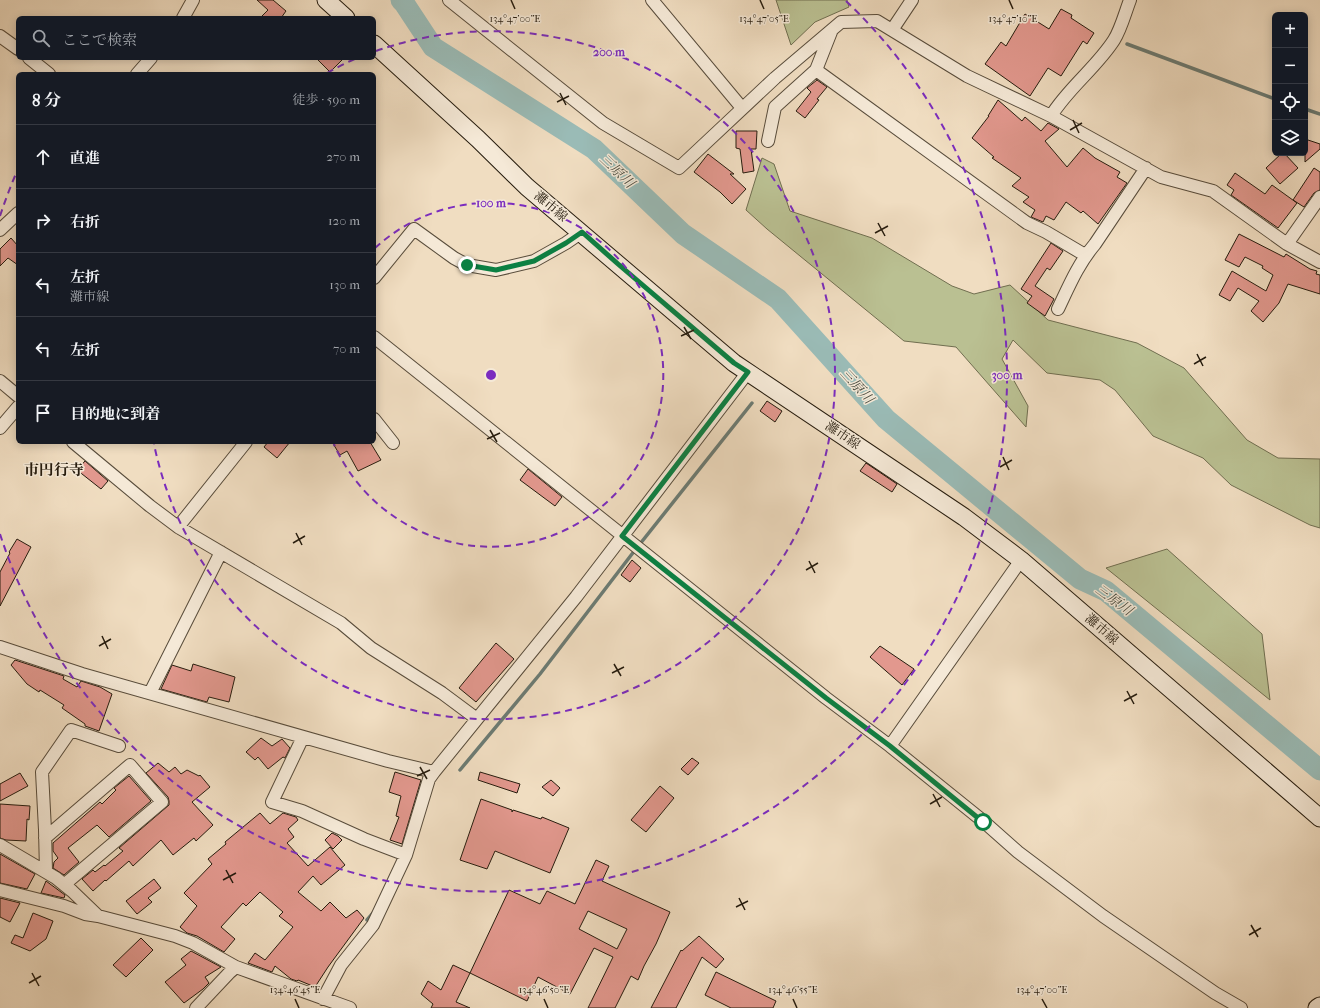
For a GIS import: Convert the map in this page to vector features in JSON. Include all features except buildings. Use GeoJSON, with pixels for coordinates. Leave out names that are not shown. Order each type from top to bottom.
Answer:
{"type":"FeatureCollection","features":[{"type":"Feature","properties":{"kind":"main road"},"geometry":{"type":"LineString","coordinates":[[326,0],[344,16]]}},
{"type":"Feature","properties":{"kind":"main road","name":"灘市線"},"geometry":{"type":"LineString","coordinates":[[376,46],[527,186],[734,363],[964,517],[1021,560],[1320,818]]}},
{"type":"Feature","properties":{"kind":"street"},"geometry":{"type":"LineString","coordinates":[[184,16],[193,0]]}},
{"type":"Feature","properties":{"kind":"street"},"geometry":{"type":"LineString","coordinates":[[449,0],[603,123],[679,168],[775,78],[842,22],[877,20],[967,76],[1051,116],[1161,177],[1213,191],[1287,244],[1320,262]]}},
{"type":"Feature","properties":{"kind":"street"},"geometry":{"type":"LineString","coordinates":[[652,0],[742,108]]}},
{"type":"Feature","properties":{"kind":"street"},"geometry":{"type":"LineString","coordinates":[[892,30],[912,0]]}},
{"type":"Feature","properties":{"kind":"street"},"geometry":{"type":"LineString","coordinates":[[1051,116],[1057,106],[1097,62],[1115,39],[1130,0]]}},
{"type":"Feature","properties":{"kind":"street"},"geometry":{"type":"LineString","coordinates":[[768,141],[775,107],[816,70],[833,30]]}},
{"type":"Feature","properties":{"kind":"street"},"geometry":{"type":"LineString","coordinates":[[0,36],[16,48]]}},
{"type":"Feature","properties":{"kind":"street"},"geometry":{"type":"LineString","coordinates":[[32,60],[46,72]]}},
{"type":"Feature","properties":{"kind":"street"},"geometry":{"type":"LineString","coordinates":[[139,72],[149,60]]}},
{"type":"Feature","properties":{"kind":"street"},"geometry":{"type":"LineString","coordinates":[[816,70],[1027,223],[1086,255]]}},
{"type":"Feature","properties":{"kind":"street"},"geometry":{"type":"LineString","coordinates":[[1058,309],[1075,272],[1146,168]]}},
{"type":"Feature","properties":{"kind":"street"},"geometry":{"type":"LineString","coordinates":[[1287,244],[1320,197]]}},
{"type":"Feature","properties":{"kind":"street"},"geometry":{"type":"LineString","coordinates":[[0,230],[16,215]]}},
{"type":"Feature","properties":{"kind":"street"},"geometry":{"type":"LineString","coordinates":[[376,276],[414,229],[454,258],[467,265],[496,270],[534,261],[582,232]]}},
{"type":"Feature","properties":{"kind":"street"},"geometry":{"type":"LineString","coordinates":[[376,339],[826,698],[890,746],[978,817],[1018,852],[1103,916],[1215,993],[1241,1008]]}},
{"type":"Feature","properties":{"kind":"street"},"geometry":{"type":"LineString","coordinates":[[323,999],[341,964],[373,924],[406,855],[429,779],[576,597],[748,372]]}},
{"type":"Feature","properties":{"kind":"street"},"geometry":{"type":"LineString","coordinates":[[0,381],[16,394]]}},
{"type":"Feature","properties":{"kind":"street"},"geometry":{"type":"LineString","coordinates":[[0,428],[16,409]]}},
{"type":"Feature","properties":{"kind":"street"},"geometry":{"type":"LineString","coordinates":[[376,422],[393,443]]}},
{"type":"Feature","properties":{"kind":"street"},"geometry":{"type":"LineString","coordinates":[[75,444],[150,506],[178,527],[341,623],[371,648],[442,693],[477,718]]}},
{"type":"Feature","properties":{"kind":"street"},"geometry":{"type":"LineString","coordinates":[[178,527],[244,444]]}},
{"type":"Feature","properties":{"kind":"street"},"geometry":{"type":"LineString","coordinates":[[150,693],[221,552]]}},
{"type":"Feature","properties":{"kind":"street"},"geometry":{"type":"LineString","coordinates":[[890,746],[1021,560]]}},
{"type":"Feature","properties":{"kind":"street"},"geometry":{"type":"LineString","coordinates":[[0,647],[82,674],[388,761],[434,772]]}},
{"type":"Feature","properties":{"kind":"street"},"geometry":{"type":"LineString","coordinates":[[46,871],[42,772],[71,730],[119,746]]}},
{"type":"Feature","properties":{"kind":"street"},"geometry":{"type":"LineString","coordinates":[[303,737],[272,802],[302,811],[364,839],[406,855]]}},
{"type":"Feature","properties":{"kind":"street"},"geometry":{"type":"LineString","coordinates":[[45,838],[130,765],[162,802],[65,884]]}},
{"type":"Feature","properties":{"kind":"street"},"geometry":{"type":"LineString","coordinates":[[0,845],[46,871],[65,884],[98,916]]}},
{"type":"Feature","properties":{"kind":"street"},"geometry":{"type":"LineString","coordinates":[[0,890],[64,906],[85,914],[98,916],[193,942],[236,967],[350,1008]]}},
{"type":"Feature","properties":{"kind":"street"},"geometry":{"type":"LineString","coordinates":[[196,1008],[236,967]]}},
{"type":"Feature","properties":{"kind":"green space"},"geometry":{"type":"Polygon","coordinates":[[[776,0],[847,0],[849,7],[815,22],[791,45],[776,0]]]}},
{"type":"Feature","properties":{"kind":"green space"},"geometry":{"type":"Polygon","coordinates":[[[762,158],[774,164],[790,211],[872,238],[952,286],[974,294],[1010,285],[1048,320],[1137,343],[1184,368],[1247,440],[1278,458],[1320,459],[1320,528],[1310,525],[1231,485],[1203,458],[1153,436],[1115,390],[1100,380],[1047,373],[1013,340],[1002,359],[1028,406],[1026,427],[956,347],[904,341],[767,229],[746,210],[762,158]]]}},
{"type":"Feature","properties":{"kind":"green space"},"geometry":{"type":"Polygon","coordinates":[[[1167,549],[1262,634],[1270,700],[1106,568],[1167,549]]]}},
{"type":"Feature","properties":{"kind":"waterway","name":"三原川"},"geometry":{"type":"LineString","coordinates":[[401,0],[433,47],[594,149],[683,234],[778,299],[886,419],[1080,579],[1106,591],[1320,770]]}},
{"type":"Feature","properties":{"kind":"waterway"},"geometry":{"type":"LineString","coordinates":[[1127,44],[1272,98]]}},
{"type":"Feature","properties":{"kind":"waterway"},"geometry":{"type":"LineString","coordinates":[[1308,110],[1320,114]]}},
{"type":"Feature","properties":{"kind":"waterway"},"geometry":{"type":"LineString","coordinates":[[460,770],[540,674],[632,554],[752,403]]}},
{"type":"Feature","properties":{"kind":"waterway"},"geometry":{"type":"LineString","coordinates":[[367,920],[373,913]]}},
{"type":"Feature","properties":{"kind":"district","name":"市円行寺"},"geometry":{"type":"Point","coordinates":[54,470]}},
{"type":"Feature","properties":{"kind":"route"},"geometry":{"type":"LineString","coordinates":[[467,265],[496,270],[534,261],[582,232],[734,363],[748,372],[622,536],[826,698],[890,746],[983,822]]}}]}
